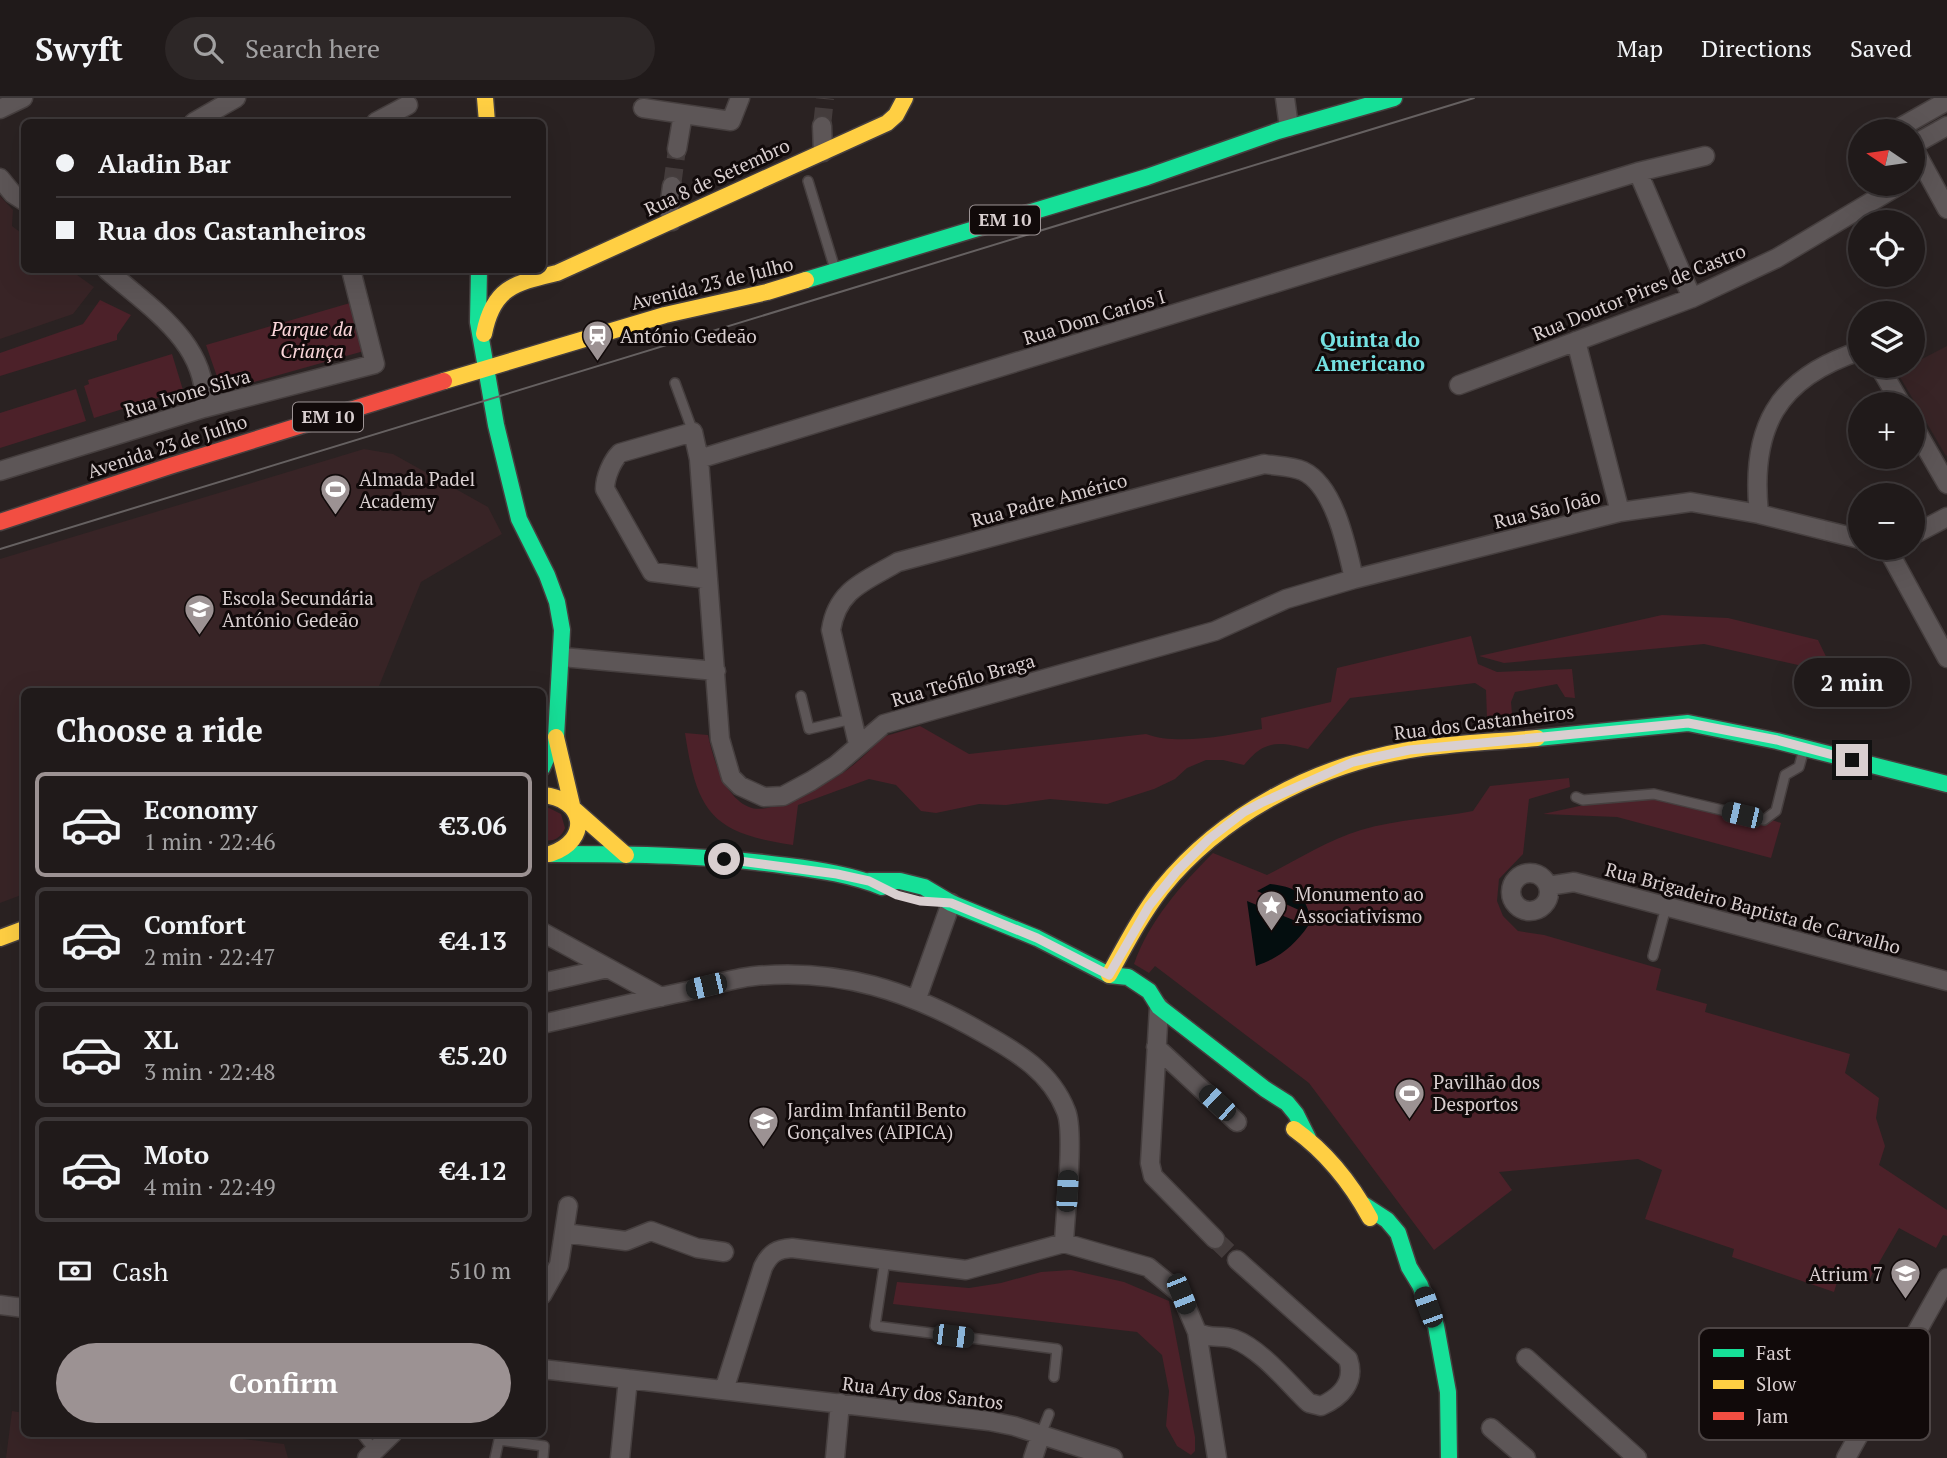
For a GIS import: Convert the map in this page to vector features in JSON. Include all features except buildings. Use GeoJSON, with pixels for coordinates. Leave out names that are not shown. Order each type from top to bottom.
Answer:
{"type":"FeatureCollection","features":[{"type":"Feature","properties":{"kind":"street"},"geometry":{"type":"LineString","coordinates":[[0,110],[23,98]]}},
{"type":"Feature","properties":{"kind":"street"},"geometry":{"type":"LineString","coordinates":[[199,119],[236,98]]}},
{"type":"Feature","properties":{"kind":"street"},"geometry":{"type":"LineString","coordinates":[[485,98],[487,119]]}},
{"type":"Feature","properties":{"kind":"street"},"geometry":{"type":"LineString","coordinates":[[643,108],[731,121],[740,98]]}},
{"type":"Feature","properties":{"kind":"street","name":"Rua 8 de Setembro"},"geometry":{"type":"LineString","coordinates":[[482,347],[485,319],[501,293],[517,282],[557,273],[887,123],[897,115],[905,98]]}},
{"type":"Feature","properties":{"kind":"street"},"geometry":{"type":"LineString","coordinates":[[1284,98],[1289,127]]}},
{"type":"Feature","properties":{"kind":"street","name":"Avenida 23 de Julho"},"geometry":{"type":"LineString","coordinates":[[0,522],[485,368],[665,314],[767,292],[1147,177],[1289,127],[1394,98]]}},
{"type":"Feature","properties":{"kind":"street"},"geometry":{"type":"LineString","coordinates":[[1916,119],[1947,102]]}},
{"type":"Feature","properties":{"kind":"street"},"geometry":{"type":"LineString","coordinates":[[383,119],[407,109]]}},
{"type":"Feature","properties":{"kind":"street"},"geometry":{"type":"LineString","coordinates":[[677,149],[683,114]]}},
{"type":"Feature","properties":{"kind":"street"},"geometry":{"type":"LineString","coordinates":[[822,126],[823,152]]}},
{"type":"Feature","properties":{"kind":"street"},"geometry":{"type":"LineString","coordinates":[[1925,139],[1947,126]]}},
{"type":"Feature","properties":{"kind":"street","name":"Rua Dom Carlos I"},"geometry":{"type":"LineString","coordinates":[[699,459],[1638,172],[1705,156]]}},
{"type":"Feature","properties":{"kind":"street"},"geometry":{"type":"LineString","coordinates":[[1638,172],[1692,298]]}},
{"type":"Feature","properties":{"kind":"street"},"geometry":{"type":"LineString","coordinates":[[0,178],[21,199]]}},
{"type":"Feature","properties":{"kind":"street"},"geometry":{"type":"LineString","coordinates":[[1925,182],[1947,209]]}},
{"type":"Feature","properties":{"kind":"street"},"geometry":{"type":"LineString","coordinates":[[672,186],[669,209],[672,221]]}},
{"type":"Feature","properties":{"kind":"street","name":"Rua Doutor Pires de Castro"},"geometry":{"type":"LineString","coordinates":[[1459,385],[1692,298],[1777,258],[1881,196]]}},
{"type":"Feature","properties":{"kind":"street"},"geometry":{"type":"LineString","coordinates":[[110,273],[180,333],[190,348],[202,379],[204,408]]}},
{"type":"Feature","properties":{"kind":"street","name":"Rua Ivone Silva"},"geometry":{"type":"LineString","coordinates":[[0,471],[204,408],[374,364],[352,273]]}},
{"type":"Feature","properties":{"kind":"street"},"geometry":{"type":"LineString","coordinates":[[479,273],[478,312],[496,425],[519,519],[547,575],[557,602],[562,630],[556,737],[579,825],[574,840],[563,851],[548,854]]}},
{"type":"Feature","properties":{"kind":"street"},"geometry":{"type":"LineString","coordinates":[[524,273],[535,279]]}},
{"type":"Feature","properties":{"kind":"street"},"geometry":{"type":"LineString","coordinates":[[1576,341],[1620,512]]}},
{"type":"Feature","properties":{"kind":"street"},"geometry":{"type":"LineString","coordinates":[[1759,514],[1757,460],[1762,437],[1776,409],[1796,384],[1809,374],[1848,355]]}},
{"type":"Feature","properties":{"kind":"street"},"geometry":{"type":"LineString","coordinates":[[562,657],[716,671],[699,459],[693,432],[621,453],[615,459],[605,486],[652,572],[708,579]]}},
{"type":"Feature","properties":{"kind":"street"},"geometry":{"type":"LineString","coordinates":[[1925,446],[1947,484]]}},
{"type":"Feature","properties":{"kind":"street","name":"Rua Padre Américo"},"geometry":{"type":"LineString","coordinates":[[858,744],[831,630],[833,616],[841,599],[898,562],[1264,464],[1303,471],[1318,484],[1340,521],[1354,579]]}},
{"type":"Feature","properties":{"kind":"street","name":"Rua São João"},"geometry":{"type":"LineString","coordinates":[[1250,615],[1286,599],[1354,579],[1620,512],[1691,502],[1759,514],[1848,536]]}},
{"type":"Feature","properties":{"kind":"street"},"geometry":{"type":"LineString","coordinates":[[1925,529],[1947,517]]}},
{"type":"Feature","properties":{"kind":"street"},"geometry":{"type":"LineString","coordinates":[[1894,560],[1947,658]]}},
{"type":"Feature","properties":{"kind":"street","name":"Rua Teófilo Braga"},"geometry":{"type":"LineString","coordinates":[[716,671],[720,739],[731,777],[752,793],[764,797],[783,796],[836,765],[884,724],[1215,631],[1250,615]]}},
{"type":"Feature","properties":{"kind":"street","name":"Rua dos Castanheiros"},"geometry":{"type":"LineString","coordinates":[[1109,975],[1149,906],[1177,871],[1209,839],[1244,812],[1338,768],[1409,750],[1688,723],[1804,748],[1947,784]]}},
{"type":"Feature","properties":{"kind":"street"},"geometry":{"type":"LineString","coordinates":[[546,759],[556,737]]}},
{"type":"Feature","properties":{"kind":"street"},"geometry":{"type":"LineString","coordinates":[[546,795],[559,796],[626,855]]}},
{"type":"Feature","properties":{"kind":"street"},"geometry":{"type":"LineString","coordinates":[[548,854],[724,859],[774,864],[869,881],[900,881],[924,887],[951,903],[1037,938],[1109,975],[1120,990],[1140,1004],[1159,1007],[1265,1089],[1273,1109],[1286,1123],[1308,1138],[1364,1205],[1388,1250],[1409,1266]]}},
{"type":"Feature","properties":{"kind":"street","name":"Rua Brigadeiro Baptista de Carvalho"},"geometry":{"type":"LineString","coordinates":[[1548,886],[1574,883],[1947,981]]}},
{"type":"Feature","properties":{"kind":"street"},"geometry":{"type":"LineString","coordinates":[[917,999],[951,903]]}},
{"type":"Feature","properties":{"kind":"street"},"geometry":{"type":"LineString","coordinates":[[0,938],[21,930]]}},
{"type":"Feature","properties":{"kind":"street"},"geometry":{"type":"LineString","coordinates":[[546,934],[661,997]]}},
{"type":"Feature","properties":{"kind":"street"},"geometry":{"type":"LineString","coordinates":[[546,982],[608,968]]}},
{"type":"Feature","properties":{"kind":"street"},"geometry":{"type":"LineString","coordinates":[[546,1023],[753,976],[806,974],[846,979],[917,999],[950,1014],[1019,1054],[1040,1071],[1056,1090],[1068,1114],[1064,1243]]}},
{"type":"Feature","properties":{"kind":"street"},"geometry":{"type":"LineString","coordinates":[[1159,1007],[1150,1163],[1153,1175],[1215,1239]]}},
{"type":"Feature","properties":{"kind":"street"},"geometry":{"type":"LineString","coordinates":[[1156,1047],[1237,1122]]}},
{"type":"Feature","properties":{"kind":"street"},"geometry":{"type":"LineString","coordinates":[[1364,1205],[1390,1223],[1403,1241],[1409,1266],[1420,1286],[1440,1345],[1451,1436],[1449,1458]]}},
{"type":"Feature","properties":{"kind":"street"},"geometry":{"type":"LineString","coordinates":[[546,1289],[559,1265],[568,1206]]}},
{"type":"Feature","properties":{"kind":"street"},"geometry":{"type":"LineString","coordinates":[[564,1233],[626,1241],[651,1231],[697,1248],[723,1252]]}},
{"type":"Feature","properties":{"kind":"street"},"geometry":{"type":"LineString","coordinates":[[724,1390],[763,1267],[768,1257],[776,1250],[792,1248],[966,1270],[1064,1243],[1147,1267],[1181,1294],[1197,1332],[1217,1458]]}},
{"type":"Feature","properties":{"kind":"street"},"geometry":{"type":"LineString","coordinates":[[1197,1332],[1213,1338],[1230,1337],[1248,1346],[1309,1403],[1321,1406],[1331,1402],[1348,1383],[1352,1369],[1348,1359],[1237,1259]]}},
{"type":"Feature","properties":{"kind":"street"},"geometry":{"type":"LineString","coordinates":[[1919,1328],[1947,1278]]}},
{"type":"Feature","properties":{"kind":"street"},"geometry":{"type":"LineString","coordinates":[[0,1305],[21,1308]]}},
{"type":"Feature","properties":{"kind":"street"},"geometry":{"type":"LineString","coordinates":[[1526,1358],[1637,1458]]}},
{"type":"Feature","properties":{"kind":"street","name":"Rua Ary dos Santos"},"geometry":{"type":"LineString","coordinates":[[546,1369],[989,1421],[1041,1434],[1113,1458]]}},
{"type":"Feature","properties":{"kind":"street"},"geometry":{"type":"LineString","coordinates":[[620,1458],[628,1378]]}},
{"type":"Feature","properties":{"kind":"street"},"geometry":{"type":"LineString","coordinates":[[835,1458],[840,1403]]}},
{"type":"Feature","properties":{"kind":"street"},"geometry":{"type":"LineString","coordinates":[[1491,1428],[1526,1458]]}},
{"type":"Feature","properties":{"kind":"street"},"geometry":{"type":"LineString","coordinates":[[1033,1458],[1041,1434]]}},
{"type":"Feature","properties":{"kind":"street"},"geometry":{"type":"LineString","coordinates":[[371,1454],[389,1437]]}},
{"type":"Feature","properties":{"kind":"street"},"geometry":{"type":"LineString","coordinates":[[1846,1458],[1856,1440]]}},
{"type":"Feature","properties":{"kind":"lane"},"geometry":{"type":"LineString","coordinates":[[808,181],[836,271]]}},
{"type":"Feature","properties":{"kind":"lane"},"geometry":{"type":"LineString","coordinates":[[676,383],[693,432]]}},
{"type":"Feature","properties":{"kind":"lane"},"geometry":{"type":"LineString","coordinates":[[801,696],[809,729],[852,719]]}},
{"type":"Feature","properties":{"kind":"lane"},"geometry":{"type":"LineString","coordinates":[[1576,797],[1583,800],[1654,794],[1764,820],[1776,811],[1786,775],[1799,768],[1804,748]]}},
{"type":"Feature","properties":{"kind":"lane"},"geometry":{"type":"LineString","coordinates":[[1653,956],[1666,907]]}},
{"type":"Feature","properties":{"kind":"lane"},"geometry":{"type":"LineString","coordinates":[[885,1260],[875,1326],[1057,1349],[1054,1377]]}},
{"type":"Feature","properties":{"kind":"lane"},"geometry":{"type":"LineString","coordinates":[[1041,1434],[1049,1414]]}},
{"type":"Feature","properties":{"kind":"lane"},"geometry":{"type":"LineString","coordinates":[[363,1437],[371,1454]]}},
{"type":"Feature","properties":{"kind":"lane"},"geometry":{"type":"LineString","coordinates":[[495,1458],[499,1440],[544,1446],[543,1458]]}},
{"type":"Feature","properties":{"kind":"shaded area"},"geometry":{"type":"Polygon","coordinates":[[[0,196],[13,210],[12,226],[21,233],[21,273],[74,273],[94,287],[73,314],[0,339],[0,196]]]}},
{"type":"Feature","properties":{"kind":"shaded area"},"geometry":{"type":"Polygon","coordinates":[[[1947,346],[1946,456],[1925,420],[1925,392],[1909,392],[1900,378],[1925,378],[1925,357],[1947,346]]]}},
{"type":"Feature","properties":{"kind":"shaded area","name":"Escola Secundária António Gedeão"},"geometry":{"type":"Polygon","coordinates":[[[364,449],[393,454],[488,507],[502,534],[421,582],[378,688],[21,688],[21,895],[0,903],[0,559],[364,449]]]}},
{"type":"Feature","properties":{"kind":"shaded area"},"geometry":{"type":"Polygon","coordinates":[[[1270,884],[1292,889],[1300,895],[1310,915],[1257,891],[1270,884]]]}},
{"type":"Feature","properties":{"kind":"shaded area"},"geometry":{"type":"Polygon","coordinates":[[[1247,901],[1308,926],[1285,950],[1256,966],[1247,901]]]}},
{"type":"Feature","properties":{"kind":"shaded area"},"geometry":{"type":"Polygon","coordinates":[[[12,1411],[21,1412],[21,1437],[226,1437],[284,1444],[288,1458],[6,1458],[12,1411]]]}},
{"type":"Feature","properties":{"kind":"green space"},"geometry":{"type":"Polygon","coordinates":[[[100,300],[131,315],[117,335],[117,340],[0,376],[0,353],[83,324],[100,300]]]}},
{"type":"Feature","properties":{"kind":"green space","name":"Parque da Criança"},"geometry":{"type":"Polygon","coordinates":[[[350,303],[364,351],[222,391],[206,345],[350,303]]]}},
{"type":"Feature","properties":{"kind":"green space"},"geometry":{"type":"Polygon","coordinates":[[[172,354],[183,390],[94,418],[84,386],[89,384],[88,380],[172,354]]]}},
{"type":"Feature","properties":{"kind":"green space"},"geometry":{"type":"Polygon","coordinates":[[[76,389],[86,421],[0,448],[0,413],[76,389]]]}},
{"type":"Feature","properties":{"kind":"green space"},"geometry":{"type":"Polygon","coordinates":[[[1662,615],[1728,618],[1818,640],[1834,673],[1704,644],[1504,663],[1479,656],[1662,615]]]}},
{"type":"Feature","properties":{"kind":"green space"},"geometry":{"type":"Polygon","coordinates":[[[1471,636],[1478,664],[1497,672],[1572,669],[1575,698],[1565,697],[1557,684],[1515,692],[1511,702],[1512,714],[1507,718],[1487,718],[1486,690],[1475,683],[1350,698],[1308,749],[1272,745],[1258,751],[1244,765],[1223,760],[1206,760],[1187,768],[1175,779],[1154,789],[1107,804],[1050,799],[1006,805],[979,804],[936,813],[921,811],[896,785],[869,779],[798,805],[793,845],[743,834],[713,814],[695,782],[685,733],[708,735],[726,786],[740,802],[759,809],[785,803],[813,790],[847,770],[882,737],[920,726],[969,754],[1146,734],[1188,739],[1234,734],[1262,729],[1261,718],[1331,702],[1337,668],[1471,636]]]}},
{"type":"Feature","properties":{"kind":"green space"},"geometry":{"type":"Polygon","coordinates":[[[1569,778],[1570,787],[1529,799],[1523,854],[1499,879],[1497,901],[1503,916],[1518,931],[1544,935],[1661,969],[1656,990],[1707,1004],[1705,1012],[1850,1054],[1845,1073],[1879,1098],[1876,1118],[1885,1146],[1879,1165],[1947,1210],[1947,1236],[1943,1235],[1936,1248],[1899,1228],[1866,1285],[1841,1269],[1834,1292],[1732,1257],[1734,1249],[1645,1219],[1662,1170],[1638,1159],[1499,1172],[1512,1190],[1434,1250],[1309,1083],[1155,966],[1149,973],[1134,964],[1157,918],[1213,853],[1267,875],[1361,830],[1389,823],[1473,811],[1490,786],[1569,778]]]}},
{"type":"Feature","properties":{"kind":"green space"},"geometry":{"type":"Polygon","coordinates":[[[1654,799],[1765,825],[1772,820],[1781,823],[1771,858],[1617,817],[1543,814],[1584,805],[1654,799]]]}},
{"type":"Feature","properties":{"kind":"green space"},"geometry":{"type":"Polygon","coordinates":[[[546,808],[561,814],[565,828],[557,838],[551,840],[546,840],[546,808]]]}},
{"type":"Feature","properties":{"kind":"green space"},"geometry":{"type":"Polygon","coordinates":[[[1071,1270],[1124,1282],[1169,1301],[1195,1437],[1195,1451],[1191,1455],[1177,1446],[1166,1426],[1169,1391],[1162,1355],[1137,1332],[893,1304],[897,1282],[969,1288],[1041,1272],[1071,1270]]]}},
{"type":"Feature","properties":{"kind":"tunnel"},"geometry":{"type":"LineString","coordinates":[[822,126],[825,98]]}},
{"type":"Feature","properties":{"kind":"tunnel"},"geometry":{"type":"LineString","coordinates":[[672,186],[677,149]]}},
{"type":"Feature","properties":{"kind":"tunnel"},"geometry":{"type":"LineString","coordinates":[[1215,1239],[1237,1260]]}},
{"type":"Feature","properties":{"kind":"tram line"},"geometry":{"type":"LineString","coordinates":[[0,549],[1474,98]]}},
{"type":"Feature","properties":{"kind":"traffic: fast"},"geometry":{"type":"LineString","coordinates":[[806,280],[1147,177],[1278,131],[1394,98]]}},
{"type":"Feature","properties":{"kind":"traffic: fast"},"geometry":{"type":"LineString","coordinates":[[479,273],[478,322],[496,425],[519,519],[547,575],[557,602],[562,630],[556,737],[546,759]]}},
{"type":"Feature","properties":{"kind":"traffic: fast"},"geometry":{"type":"LineString","coordinates":[[1537,738],[1688,723],[1777,741],[1947,784]]}},
{"type":"Feature","properties":{"kind":"traffic: fast"},"geometry":{"type":"LineString","coordinates":[[553,854],[671,856],[759,862],[812,869],[882,887]]}},
{"type":"Feature","properties":{"kind":"traffic: fast"},"geometry":{"type":"LineString","coordinates":[[869,881],[900,881],[924,887],[951,903],[1037,938],[1109,975],[1128,977],[1149,991],[1159,1007],[1287,1103],[1308,1138]]}},
{"type":"Feature","properties":{"kind":"traffic: fast"},"geometry":{"type":"LineString","coordinates":[[1364,1205],[1387,1220],[1398,1233],[1409,1267],[1420,1285],[1436,1326],[1448,1392],[1449,1458]]}},
{"type":"Feature","properties":{"kind":"traffic: slow"},"geometry":{"type":"LineString","coordinates":[[485,98],[487,119]]}},
{"type":"Feature","properties":{"kind":"traffic: slow"},"geometry":{"type":"LineString","coordinates":[[484,334],[493,306],[500,297],[518,284],[557,273],[887,123],[896,115],[905,98]]}},
{"type":"Feature","properties":{"kind":"traffic: slow"},"geometry":{"type":"LineString","coordinates":[[444,381],[665,315],[767,292],[806,280]]}},
{"type":"Feature","properties":{"kind":"traffic: slow"},"geometry":{"type":"LineString","coordinates":[[556,737],[572,805]]}},
{"type":"Feature","properties":{"kind":"traffic: slow"},"geometry":{"type":"LineString","coordinates":[[1109,975],[1147,909],[1186,861],[1213,837],[1273,797],[1305,781],[1374,757],[1441,746],[1537,738]]}},
{"type":"Feature","properties":{"kind":"traffic: slow"},"geometry":{"type":"LineString","coordinates":[[546,796],[567,804],[575,811],[578,820],[573,839],[550,854]]}},
{"type":"Feature","properties":{"kind":"traffic: slow"},"geometry":{"type":"LineString","coordinates":[[575,810],[626,855]]}},
{"type":"Feature","properties":{"kind":"traffic: slow"},"geometry":{"type":"LineString","coordinates":[[0,938],[21,930]]}},
{"type":"Feature","properties":{"kind":"traffic: slow"},"geometry":{"type":"LineString","coordinates":[[1294,1129],[1337,1169],[1370,1218]]}},
{"type":"Feature","properties":{"kind":"traffic: jam"},"geometry":{"type":"LineString","coordinates":[[0,522],[444,381]]}},
{"type":"Feature","properties":{"kind":"place","name":"António Gedeão"},"geometry":{"type":"Point","coordinates":[597,363]}},
{"type":"Feature","properties":{"kind":"place","name":"Almada Padel Academy"},"geometry":{"type":"Point","coordinates":[336,517]}},
{"type":"Feature","properties":{"kind":"place","name":"Escola Secundária António Gedeão"},"geometry":{"type":"Point","coordinates":[199,636]}},
{"type":"Feature","properties":{"kind":"place","name":"Monumento ao Associativismo"},"geometry":{"type":"Point","coordinates":[1272,932]}},
{"type":"Feature","properties":{"kind":"place","name":"Pavilhão dos Desportos"},"geometry":{"type":"Point","coordinates":[1410,1120]}},
{"type":"Feature","properties":{"kind":"place","name":"Jardim Infantil Bento Gonçalves (AIPICA)"},"geometry":{"type":"Point","coordinates":[764,1148]}},
{"type":"Feature","properties":{"kind":"place","name":"Atrium 7"},"geometry":{"type":"Point","coordinates":[1906,1301]}},
{"type":"Feature","properties":{"kind":"district","name":"Quinta do Americano"},"geometry":{"type":"Point","coordinates":[1370,352]}},
{"type":"Feature","properties":{"kind":"route"},"geometry":{"type":"LineString","coordinates":[[724,859],[837,874],[869,881],[897,895],[920,901],[951,903],[1037,938],[1109,975],[1149,906],[1192,854],[1209,839],[1244,812],[1353,762],[1409,750],[1688,723],[1777,740],[1852,760]]}}]}
